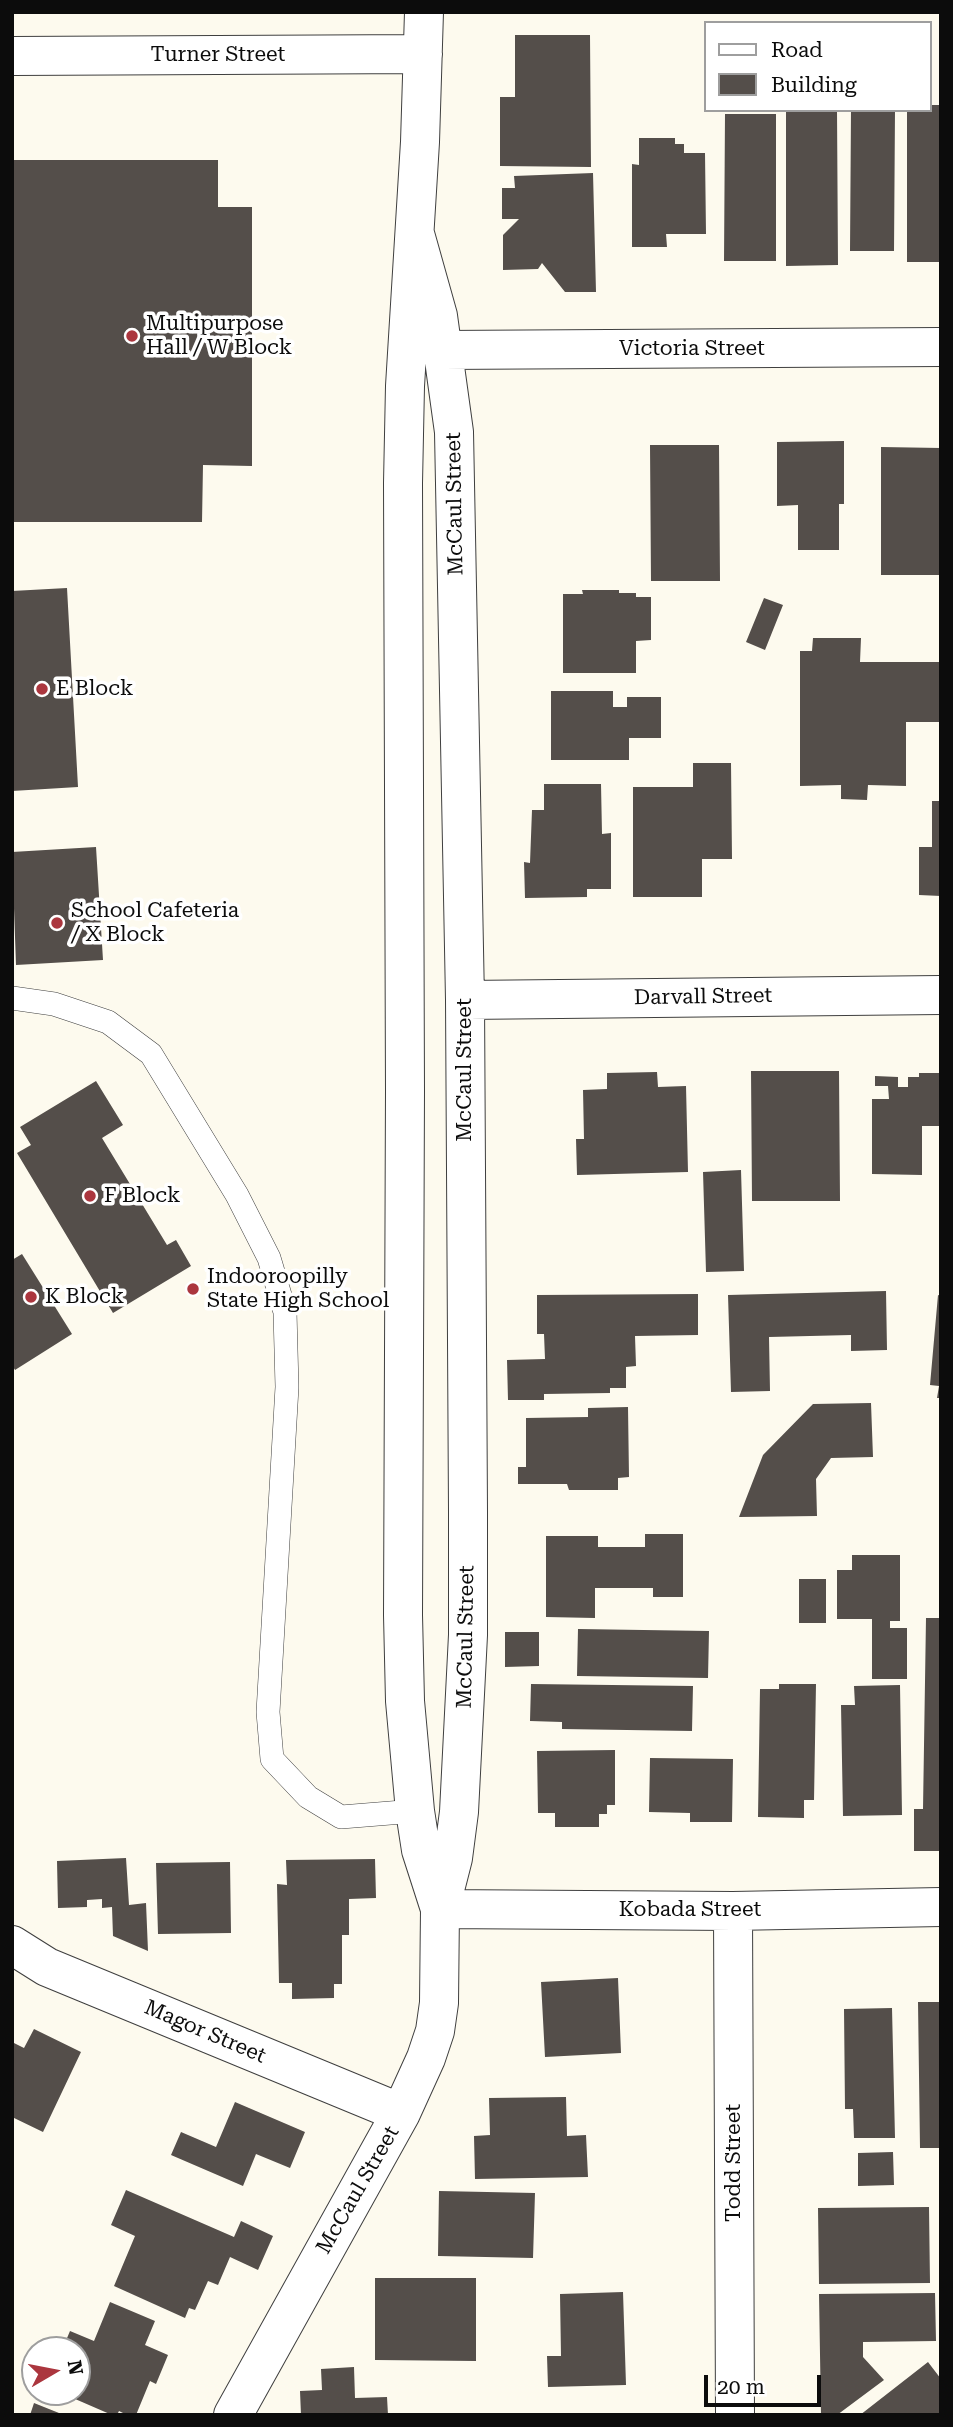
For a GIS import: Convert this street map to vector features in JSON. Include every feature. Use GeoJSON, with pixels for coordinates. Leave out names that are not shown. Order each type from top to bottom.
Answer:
{"type":"FeatureCollection","features":[{"type":"Feature","properties":{"kind":"street","name":"McCaul Street"},"geometry":{"type":"LineString","coordinates":[[424,12],[415,234],[405,386],[403,1637],[408,1742],[415,1811],[421,1850],[440,1909]]}},
{"type":"Feature","properties":{"kind":"street","name":"Turner Street"},"geometry":{"type":"LineString","coordinates":[[12,56],[423,54]]}},
{"type":"Feature","properties":{"kind":"street","name":"McCaul Street"},"geometry":{"type":"LineString","coordinates":[[233,2415],[401,2113],[426,2058],[435,2031],[440,1983],[440,1909],[453,1858],[459,1812],[468,1635],[465,1000],[454,432],[443,350],[430,285],[415,234]]}},
{"type":"Feature","properties":{"kind":"street","name":"Victoria Street"},"geometry":{"type":"LineString","coordinates":[[443,350],[941,347]]}},
{"type":"Feature","properties":{"kind":"street","name":"Darvall Street"},"geometry":{"type":"LineString","coordinates":[[465,1000],[941,995]]}},
{"type":"Feature","properties":{"kind":"street","name":"Kobada Street"},"geometry":{"type":"LineString","coordinates":[[440,1909],[733,1911],[941,1907]]}},
{"type":"Feature","properties":{"kind":"street","name":"Todd Street"},"geometry":{"type":"LineString","coordinates":[[733,1911],[735,2415]]}},
{"type":"Feature","properties":{"kind":"street","name":"Magor Street"},"geometry":{"type":"LineString","coordinates":[[12,1945],[47,1967],[401,2113]]}},
{"type":"Feature","properties":{"kind":"lane"},"geometry":{"type":"LineString","coordinates":[[12,998],[54,1003],[108,1022],[151,1054],[184,1104],[269,1258],[285,1312],[287,1387],[268,1712],[272,1759],[308,1797],[341,1817],[415,1811]]}},
{"type":"Feature","properties":{"kind":"building"},"geometry":{"type":"Polygon","coordinates":[[[515,35],[590,35],[591,167],[500,166],[500,97],[515,97],[515,35]]]}},
{"type":"Feature","properties":{"kind":"building"},"geometry":{"type":"Polygon","coordinates":[[[932,105],[941,105],[941,262],[907,262],[907,112],[932,112],[932,105]]]}},
{"type":"Feature","properties":{"kind":"building"},"geometry":{"type":"Polygon","coordinates":[[[786,112],[837,112],[838,265],[786,266],[786,112]]]}},
{"type":"Feature","properties":{"kind":"building"},"geometry":{"type":"Polygon","coordinates":[[[851,112],[895,112],[894,251],[850,251],[851,112]]]}},
{"type":"Feature","properties":{"kind":"building"},"geometry":{"type":"Polygon","coordinates":[[[725,114],[776,114],[776,261],[724,261],[725,114]]]}},
{"type":"Feature","properties":{"kind":"building"},"geometry":{"type":"Polygon","coordinates":[[[639,138],[675,138],[675,144],[684,144],[684,153],[705,153],[706,234],[666,234],[667,247],[632,247],[632,164],[639,165],[639,138]]]}},
{"type":"Feature","properties":{"kind":"building","name":"Multipurpose Hall / W Block"},"geometry":{"type":"Polygon","coordinates":[[[12,160],[218,160],[218,207],[252,207],[252,466],[203,465],[202,522],[12,522],[12,160]]]}},
{"type":"Feature","properties":{"kind":"building"},"geometry":{"type":"Polygon","coordinates":[[[593,173],[596,292],[565,292],[542,263],[538,269],[503,270],[503,235],[519,219],[502,219],[502,188],[515,188],[514,176],[593,173]]]}},
{"type":"Feature","properties":{"kind":"building"},"geometry":{"type":"Polygon","coordinates":[[[844,441],[844,504],[839,504],[839,550],[798,550],[798,505],[777,506],[777,442],[844,441]]]}},
{"type":"Feature","properties":{"kind":"building"},"geometry":{"type":"Polygon","coordinates":[[[650,445],[719,445],[720,581],[651,581],[650,445]]]}},
{"type":"Feature","properties":{"kind":"building"},"geometry":{"type":"Polygon","coordinates":[[[881,447],[941,448],[941,575],[881,575],[881,447]]]}},
{"type":"Feature","properties":{"kind":"building","name":"E Block"},"geometry":{"type":"Polygon","coordinates":[[[67,588],[78,787],[12,791],[12,591],[67,588]]]}},
{"type":"Feature","properties":{"kind":"building"},"geometry":{"type":"Polygon","coordinates":[[[582,590],[619,590],[619,593],[636,593],[636,597],[651,597],[651,640],[636,641],[636,673],[563,673],[563,594],[583,594],[582,590]]]}},
{"type":"Feature","properties":{"kind":"building"},"geometry":{"type":"Polygon","coordinates":[[[764,598],[783,605],[765,650],[746,642],[764,598]]]}},
{"type":"Feature","properties":{"kind":"building"},"geometry":{"type":"Polygon","coordinates":[[[813,638],[861,638],[860,662],[941,662],[941,722],[906,722],[906,786],[868,785],[867,800],[841,799],[841,785],[800,786],[800,651],[812,651],[813,638]]]}},
{"type":"Feature","properties":{"kind":"building"},"geometry":{"type":"Polygon","coordinates":[[[551,691],[613,691],[613,707],[627,707],[627,697],[661,697],[661,738],[629,738],[629,760],[551,760],[551,691]]]}},
{"type":"Feature","properties":{"kind":"building"},"geometry":{"type":"Polygon","coordinates":[[[693,763],[731,763],[732,859],[702,859],[702,897],[633,897],[633,787],[693,787],[693,763]]]}},
{"type":"Feature","properties":{"kind":"building"},"geometry":{"type":"Polygon","coordinates":[[[544,784],[601,784],[602,834],[611,833],[611,889],[587,889],[587,897],[525,898],[524,862],[530,863],[532,810],[544,810],[544,784]]]}},
{"type":"Feature","properties":{"kind":"building"},"geometry":{"type":"Polygon","coordinates":[[[932,801],[941,801],[941,896],[919,895],[919,847],[932,847],[932,801]]]}},
{"type":"Feature","properties":{"kind":"building","name":"School Cafeteria / X Block"},"geometry":{"type":"Polygon","coordinates":[[[96,847],[103,960],[16,965],[12,852],[96,847]]]}},
{"type":"Feature","properties":{"kind":"building"},"geometry":{"type":"Polygon","coordinates":[[[751,1071],[839,1071],[840,1201],[752,1201],[751,1071]]]}},
{"type":"Feature","properties":{"kind":"building"},"geometry":{"type":"Polygon","coordinates":[[[657,1072],[658,1087],[686,1086],[688,1172],[577,1175],[576,1139],[584,1139],[583,1090],[607,1089],[607,1073],[657,1072]]]}},
{"type":"Feature","properties":{"kind":"building"},"geometry":{"type":"Polygon","coordinates":[[[919,1073],[941,1073],[941,1126],[922,1126],[922,1175],[872,1174],[872,1099],[889,1099],[888,1086],[875,1086],[875,1076],[898,1077],[898,1087],[908,1087],[908,1077],[919,1077],[919,1073]]]}},
{"type":"Feature","properties":{"kind":"building","name":"F Block"},"geometry":{"type":"Polygon","coordinates":[[[96,1081],[123,1125],[102,1138],[167,1245],[176,1240],[191,1266],[113,1313],[17,1153],[31,1145],[20,1127],[96,1081]]]}},
{"type":"Feature","properties":{"kind":"building"},"geometry":{"type":"Polygon","coordinates":[[[741,1170],[744,1271],[706,1272],[703,1172],[741,1170]]]}},
{"type":"Feature","properties":{"kind":"building","name":"K Block"},"geometry":{"type":"Polygon","coordinates":[[[22,1254],[72,1334],[15,1370],[12,1365],[12,1260],[22,1254]]]}},
{"type":"Feature","properties":{"kind":"building"},"geometry":{"type":"Polygon","coordinates":[[[886,1291],[887,1350],[851,1351],[851,1335],[769,1337],[770,1391],[731,1392],[728,1295],[886,1291]]]}},
{"type":"Feature","properties":{"kind":"building"},"geometry":{"type":"Polygon","coordinates":[[[698,1294],[698,1335],[635,1336],[636,1366],[626,1367],[626,1388],[610,1388],[610,1393],[544,1394],[544,1400],[508,1400],[507,1360],[545,1359],[544,1334],[537,1334],[537,1295],[698,1294]]]}},
{"type":"Feature","properties":{"kind":"building"},"geometry":{"type":"Polygon","coordinates":[[[938,1295],[941,1296],[941,1398],[937,1398],[939,1386],[930,1385],[938,1295]]]}},
{"type":"Feature","properties":{"kind":"building"},"geometry":{"type":"Polygon","coordinates":[[[871,1403],[873,1457],[831,1458],[816,1479],[817,1516],[739,1517],[763,1455],[813,1404],[871,1403]]]}},
{"type":"Feature","properties":{"kind":"building"},"geometry":{"type":"Polygon","coordinates":[[[628,1407],[629,1477],[618,1478],[618,1490],[569,1490],[567,1484],[518,1484],[518,1467],[526,1467],[526,1418],[588,1417],[588,1408],[628,1407]]]}},
{"type":"Feature","properties":{"kind":"building"},"geometry":{"type":"Polygon","coordinates":[[[645,1534],[683,1534],[683,1597],[653,1597],[653,1588],[595,1588],[595,1618],[546,1617],[546,1536],[598,1536],[598,1547],[645,1547],[645,1534]]]}},
{"type":"Feature","properties":{"kind":"building"},"geometry":{"type":"Polygon","coordinates":[[[852,1555],[900,1555],[900,1621],[890,1621],[890,1628],[907,1628],[907,1679],[872,1679],[872,1619],[837,1619],[837,1570],[852,1570],[852,1555]]]}},
{"type":"Feature","properties":{"kind":"building"},"geometry":{"type":"Polygon","coordinates":[[[799,1579],[826,1579],[826,1623],[799,1623],[799,1579]]]}},
{"type":"Feature","properties":{"kind":"building"},"geometry":{"type":"Polygon","coordinates":[[[926,1618],[941,1618],[941,1851],[914,1851],[914,1809],[923,1809],[926,1618]]]}},
{"type":"Feature","properties":{"kind":"building"},"geometry":{"type":"Polygon","coordinates":[[[578,1629],[709,1631],[708,1678],[577,1676],[578,1629]]]}},
{"type":"Feature","properties":{"kind":"building"},"geometry":{"type":"Polygon","coordinates":[[[505,1632],[539,1632],[539,1666],[505,1667],[505,1632]]]}},
{"type":"Feature","properties":{"kind":"building"},"geometry":{"type":"Polygon","coordinates":[[[531,1684],[693,1686],[692,1731],[562,1729],[562,1722],[530,1721],[531,1684]]]}},
{"type":"Feature","properties":{"kind":"building"},"geometry":{"type":"Polygon","coordinates":[[[779,1684],[816,1684],[814,1800],[804,1800],[804,1818],[758,1817],[760,1689],[779,1689],[779,1684]]]}},
{"type":"Feature","properties":{"kind":"building"},"geometry":{"type":"Polygon","coordinates":[[[900,1685],[902,1815],[843,1816],[841,1705],[855,1705],[854,1686],[900,1685]]]}},
{"type":"Feature","properties":{"kind":"building"},"geometry":{"type":"Polygon","coordinates":[[[615,1750],[615,1805],[607,1805],[607,1814],[599,1814],[599,1827],[555,1827],[555,1813],[538,1813],[537,1751],[615,1750]]]}},
{"type":"Feature","properties":{"kind":"building"},"geometry":{"type":"Polygon","coordinates":[[[650,1758],[733,1759],[732,1822],[690,1822],[690,1813],[649,1812],[650,1758]]]}},
{"type":"Feature","properties":{"kind":"building"},"geometry":{"type":"Polygon","coordinates":[[[126,1858],[129,1905],[146,1903],[148,1951],[113,1936],[112,1907],[102,1908],[102,1899],[87,1900],[87,1907],[58,1908],[57,1861],[126,1858]]]}},
{"type":"Feature","properties":{"kind":"building"},"geometry":{"type":"Polygon","coordinates":[[[375,1859],[376,1898],[349,1899],[349,1935],[342,1935],[342,1984],[334,1984],[334,1998],[292,1999],[292,1983],[279,1983],[277,1884],[287,1885],[286,1860],[375,1859]]]}},
{"type":"Feature","properties":{"kind":"building"},"geometry":{"type":"Polygon","coordinates":[[[230,1862],[231,1933],[158,1934],[156,1863],[230,1862]]]}},
{"type":"Feature","properties":{"kind":"building"},"geometry":{"type":"Polygon","coordinates":[[[618,1978],[621,2053],[545,2057],[541,1982],[618,1978]]]}},
{"type":"Feature","properties":{"kind":"building"},"geometry":{"type":"Polygon","coordinates":[[[918,2002],[941,2002],[941,2148],[920,2148],[918,2002]]]}},
{"type":"Feature","properties":{"kind":"building"},"geometry":{"type":"Polygon","coordinates":[[[892,2008],[895,2138],[854,2138],[853,2109],[845,2109],[844,2009],[892,2008]]]}},
{"type":"Feature","properties":{"kind":"building"},"geometry":{"type":"Polygon","coordinates":[[[34,2029],[81,2052],[43,2132],[12,2117],[12,2042],[24,2048],[34,2029]]]}},
{"type":"Feature","properties":{"kind":"building"},"geometry":{"type":"Polygon","coordinates":[[[566,2097],[567,2136],[586,2135],[588,2177],[475,2179],[474,2136],[490,2135],[489,2098],[566,2097]]]}},
{"type":"Feature","properties":{"kind":"building"},"geometry":{"type":"Polygon","coordinates":[[[235,2102],[305,2132],[290,2168],[256,2154],[243,2186],[171,2155],[181,2132],[216,2147],[235,2102]]]}},
{"type":"Feature","properties":{"kind":"building"},"geometry":{"type":"Polygon","coordinates":[[[893,2152],[894,2185],[858,2186],[858,2153],[893,2152]]]}},
{"type":"Feature","properties":{"kind":"building"},"geometry":{"type":"Polygon","coordinates":[[[126,2190],[234,2237],[241,2221],[273,2236],[258,2270],[230,2257],[218,2285],[208,2281],[195,2310],[189,2308],[185,2318],[114,2286],[135,2236],[111,2225],[126,2190]]]}},
{"type":"Feature","properties":{"kind":"building"},"geometry":{"type":"Polygon","coordinates":[[[439,2191],[535,2193],[533,2258],[438,2256],[439,2191]]]}},
{"type":"Feature","properties":{"kind":"building"},"geometry":{"type":"Polygon","coordinates":[[[929,2207],[930,2283],[819,2284],[818,2208],[929,2207]]]}},
{"type":"Feature","properties":{"kind":"building"},"geometry":{"type":"Polygon","coordinates":[[[375,2278],[476,2278],[476,2361],[375,2360],[375,2278]]]}},
{"type":"Feature","properties":{"kind":"building"},"geometry":{"type":"Polygon","coordinates":[[[623,2292],[626,2385],[548,2387],[547,2356],[561,2356],[560,2294],[623,2292]]]}},
{"type":"Feature","properties":{"kind":"building"},"geometry":{"type":"Polygon","coordinates":[[[935,2293],[936,2341],[863,2342],[863,2357],[884,2380],[837,2415],[821,2415],[819,2294],[935,2293]]]}},
{"type":"Feature","properties":{"kind":"building"},"geometry":{"type":"Polygon","coordinates":[[[110,2302],[155,2321],[145,2345],[168,2355],[156,2384],[150,2381],[136,2415],[119,2411],[117,2415],[112,2415],[91,2406],[91,2340],[94,2341],[110,2302]]]}},
{"type":"Feature","properties":{"kind":"building"},"geometry":{"type":"Polygon","coordinates":[[[70,2331],[82,2336],[68,2336],[70,2331]]]}},
{"type":"Feature","properties":{"kind":"building"},"geometry":{"type":"Polygon","coordinates":[[[928,2362],[941,2379],[941,2415],[860,2415],[928,2362]]]}},
{"type":"Feature","properties":{"kind":"building"},"geometry":{"type":"Polygon","coordinates":[[[354,2367],[355,2398],[387,2397],[388,2415],[301,2415],[300,2391],[322,2390],[321,2369],[354,2367]]]}},
{"type":"Feature","properties":{"kind":"building"},"geometry":{"type":"Polygon","coordinates":[[[33,2406],[42,2406],[64,2415],[30,2415],[33,2406]]]}},
{"type":"Feature","properties":{"kind":"place","name":"Multipurpose Hall / W Block"},"geometry":{"type":"Point","coordinates":[132,336]}},
{"type":"Feature","properties":{"kind":"place","name":"E Block"},"geometry":{"type":"Point","coordinates":[42,689]}},
{"type":"Feature","properties":{"kind":"place","name":"School Cafeteria / X Block"},"geometry":{"type":"Point","coordinates":[57,923]}},
{"type":"Feature","properties":{"kind":"place","name":"F Block"},"geometry":{"type":"Point","coordinates":[90,1196]}},
{"type":"Feature","properties":{"kind":"place","name":"Indooroopilly State High School"},"geometry":{"type":"Point","coordinates":[193,1289]}},
{"type":"Feature","properties":{"kind":"place","name":"K Block"},"geometry":{"type":"Point","coordinates":[31,1297]}}]}
